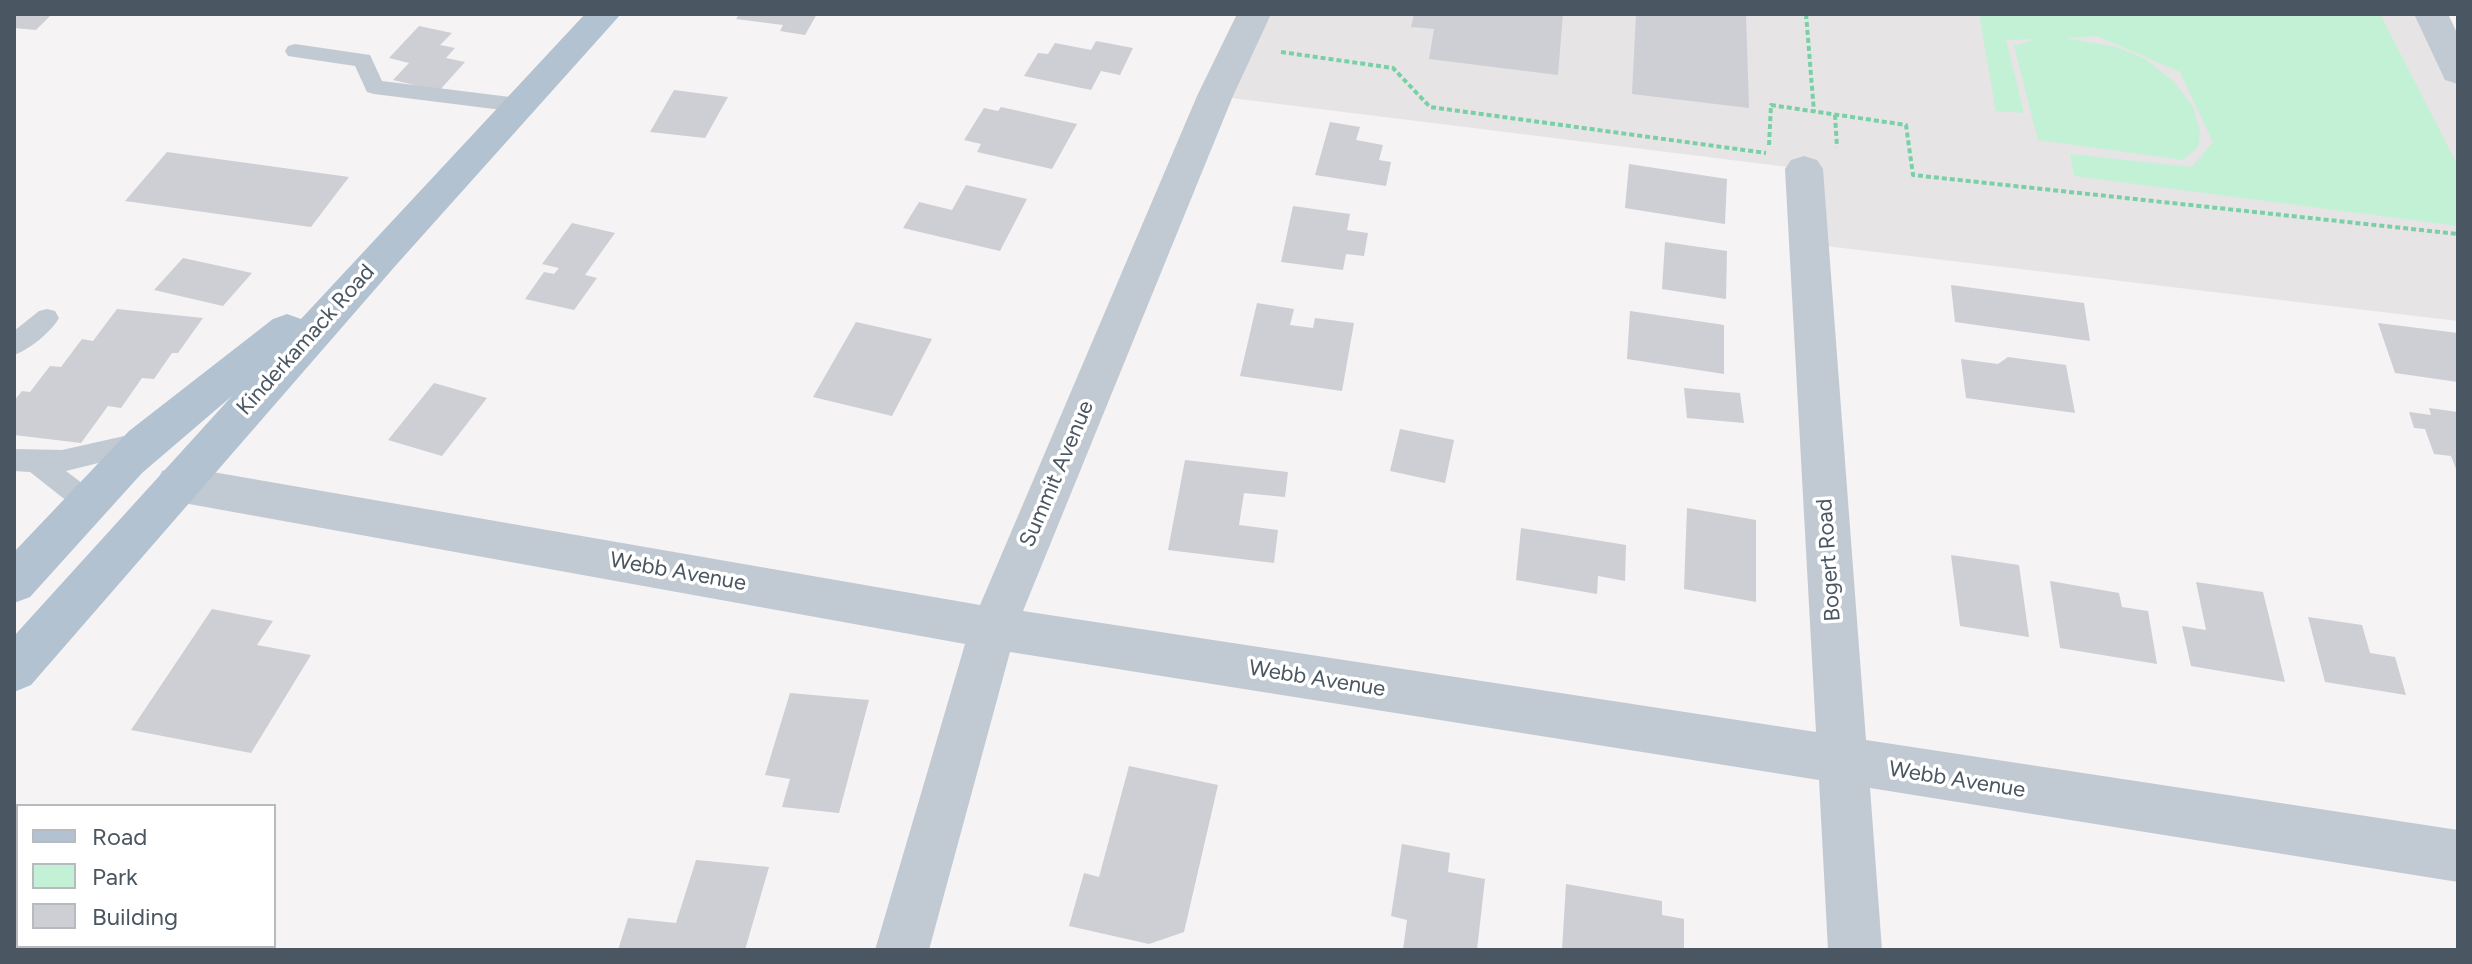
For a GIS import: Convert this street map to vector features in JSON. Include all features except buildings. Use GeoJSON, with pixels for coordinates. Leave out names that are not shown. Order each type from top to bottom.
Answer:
{"type":"FeatureCollection","features":[{"type":"Feature","properties":{"kind":"main road","name":"Kinderkamack Road"},"geometry":{"type":"LineString","coordinates":[[14,670],[383,254],[604,14]]}},
{"type":"Feature","properties":{"kind":"main road"},"geometry":{"type":"LineString","coordinates":[[14,583],[48,549],[86,501],[145,442],[383,254]]}},
{"type":"Feature","properties":{"kind":"main road"},"geometry":{"type":"LineString","coordinates":[[48,549],[178,484]]}},
{"type":"Feature","properties":{"kind":"street","name":"Summit Avenue"},"geometry":{"type":"LineString","coordinates":[[902,950],[993,628],[1215,96],[1254,14]]}},
{"type":"Feature","properties":{"kind":"street"},"geometry":{"type":"LineString","coordinates":[[2431,14],[2458,72]]}},
{"type":"Feature","properties":{"kind":"street","name":"Bogert Road"},"geometry":{"type":"LineString","coordinates":[[1821,160],[1842,762],[1855,950]]}},
{"type":"Feature","properties":{"kind":"street","name":"Webb Avenue"},"geometry":{"type":"LineString","coordinates":[[178,484],[993,628],[2458,856]]}},
{"type":"Feature","properties":{"kind":"lane"},"geometry":{"type":"LineString","coordinates":[[295,51],[363,60],[374,87],[518,105]]}},
{"type":"Feature","properties":{"kind":"lane"},"geometry":{"type":"LineString","coordinates":[[14,345],[47,318]]}},
{"type":"Feature","properties":{"kind":"lane"},"geometry":{"type":"LineString","coordinates":[[26,461],[89,457],[145,442]]}},
{"type":"Feature","properties":{"kind":"lane"},"geometry":{"type":"LineString","coordinates":[[26,461],[86,501]]}},
{"type":"Feature","properties":{"kind":"path"},"geometry":{"type":"LineString","coordinates":[[1806,14],[1814,112]]}},
{"type":"Feature","properties":{"kind":"path"},"geometry":{"type":"LineString","coordinates":[[1276,51],[1393,68],[1430,107],[1768,153],[1771,105],[1906,125],[1913,175],[2458,234]]}},
{"type":"Feature","properties":{"kind":"path"},"geometry":{"type":"LineString","coordinates":[[1821,160],[1835,115]]}},
{"type":"Feature","properties":{"kind":"shaded area"},"geometry":{"type":"Polygon","coordinates":[[[1254,14],[2431,14],[2458,72],[2458,321],[1809,244],[1804,169],[1215,96],[1254,14]]]}},
{"type":"Feature","properties":{"kind":"green space"},"geometry":{"type":"Polygon","coordinates":[[[1979,14],[2380,14],[2458,166],[2458,226],[2074,176],[2070,154],[2192,167],[2213,142],[2180,72],[2097,36],[2065,38],[2117,47],[2147,60],[2174,82],[2193,107],[2200,131],[2198,147],[2183,160],[2038,140],[2014,46],[2036,39],[2006,40],[2024,113],[1996,111],[1979,14]]]}}]}
